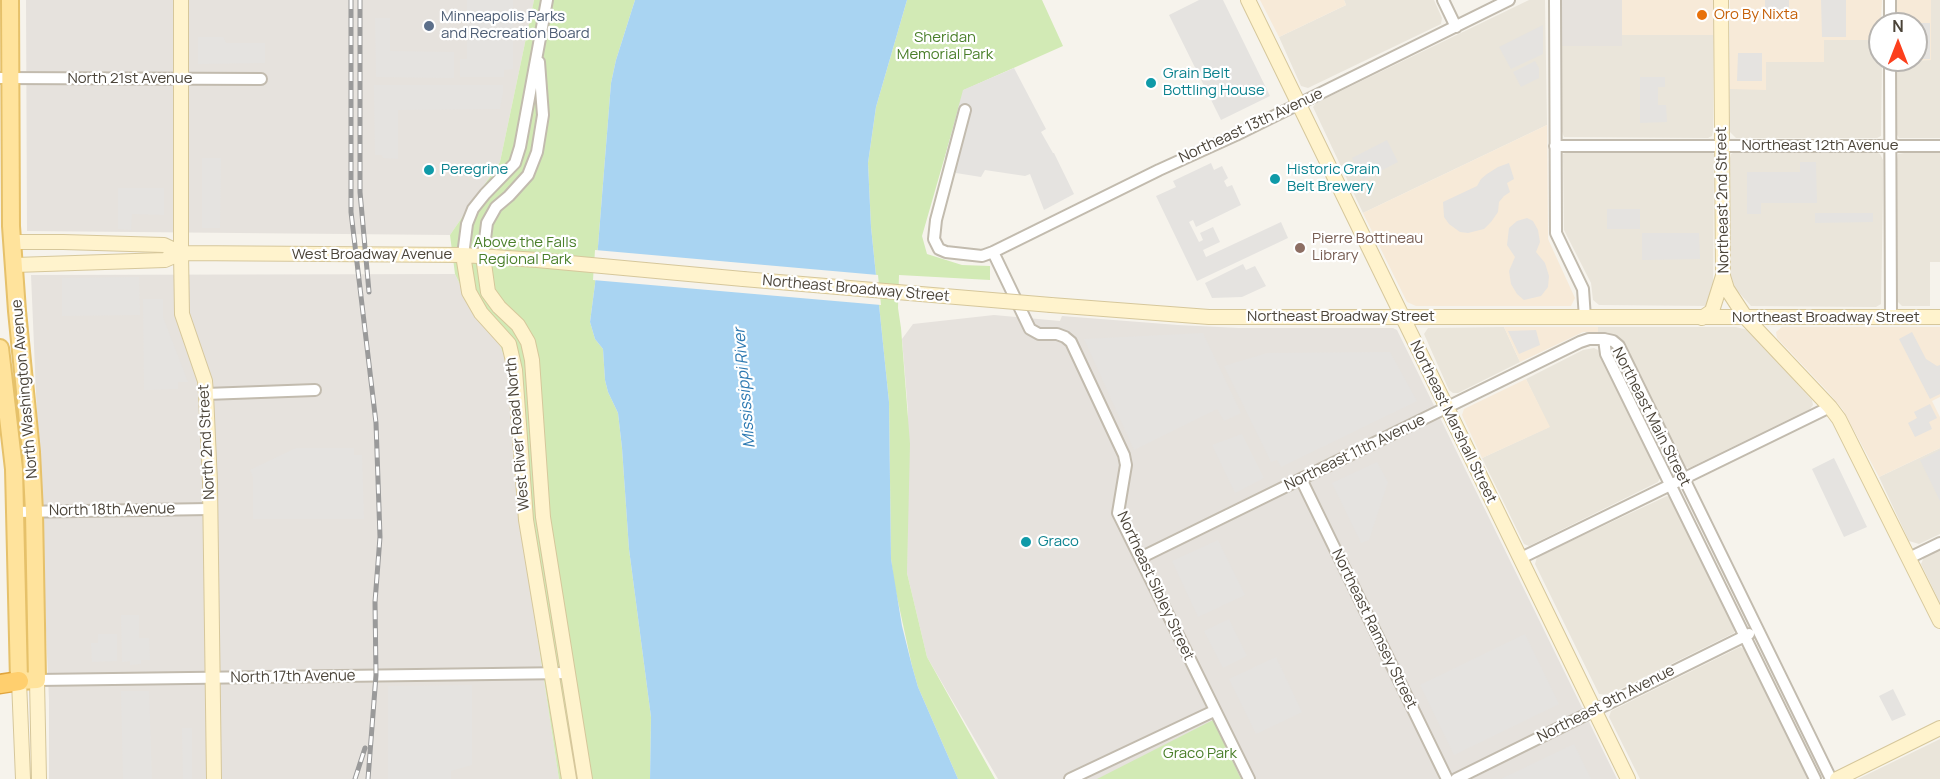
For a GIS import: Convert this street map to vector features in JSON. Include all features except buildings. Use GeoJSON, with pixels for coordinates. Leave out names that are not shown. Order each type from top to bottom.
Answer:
{"type":"FeatureCollection","features":[{"type":"Feature","properties":{"kind":"highway"},"geometry":{"type":"LineString","coordinates":[[0,684],[28,680]]}},
{"type":"Feature","properties":{"kind":"main road","name":"North Washington Avenue"},"geometry":{"type":"LineString","coordinates":[[10,0],[5,78],[5,242],[7,265],[17,311],[32,452],[34,512],[28,680]]}},
{"type":"Feature","properties":{"kind":"main road","name":"North Washington Avenue"},"geometry":{"type":"LineString","coordinates":[[0,348],[14,469],[14,512],[28,680]]}},
{"type":"Feature","properties":{"kind":"street","name":"North 2nd Street"},"geometry":{"type":"LineString","coordinates":[[182,0],[181,253],[184,322],[205,381],[206,394],[214,779]]}},
{"type":"Feature","properties":{"kind":"street","name":"West River Road North"},"geometry":{"type":"LineString","coordinates":[[547,0],[520,147],[515,163],[473,209],[467,224],[463,255],[469,292],[481,313],[509,344],[515,370],[526,520],[569,779]]}},
{"type":"Feature","properties":{"kind":"street","name":"Northeast Marshall Street"},"geometry":{"type":"LineString","coordinates":[[1248,0],[1628,779]]}},
{"type":"Feature","properties":{"kind":"street"},"geometry":{"type":"LineString","coordinates":[[1443,0],[1456,27]]}},
{"type":"Feature","properties":{"kind":"street","name":"Northeast 13th Avenue"},"geometry":{"type":"LineString","coordinates":[[993,252],[1509,0]]}},
{"type":"Feature","properties":{"kind":"street"},"geometry":{"type":"LineString","coordinates":[[1555,0],[1556,233],[1583,289],[1585,318]]}},
{"type":"Feature","properties":{"kind":"street","name":"Northeast 2nd Street"},"geometry":{"type":"LineString","coordinates":[[1721,0],[1723,276],[1727,289],[1746,318],[1830,407],[1847,434],[1940,621]]}},
{"type":"Feature","properties":{"kind":"street","name":"West River Road North"},"geometry":{"type":"LineString","coordinates":[[538,49],[543,103],[537,152],[528,175],[496,207],[487,223],[483,256],[488,292],[499,307],[518,325],[528,342],[532,360],[543,517],[585,779]]}},
{"type":"Feature","properties":{"kind":"street"},"geometry":{"type":"LineString","coordinates":[[1890,72],[1891,318]]}},
{"type":"Feature","properties":{"kind":"street","name":"North 21st Avenue"},"geometry":{"type":"LineString","coordinates":[[5,78],[261,79]]}},
{"type":"Feature","properties":{"kind":"street"},"geometry":{"type":"LineString","coordinates":[[965,110],[936,220],[934,238],[939,249],[946,252],[982,256],[993,252]]}},
{"type":"Feature","properties":{"kind":"street","name":"Northeast 12th Avenue"},"geometry":{"type":"LineString","coordinates":[[1555,146],[1940,146]]}},
{"type":"Feature","properties":{"kind":"street","name":"West Broadway Avenue"},"geometry":{"type":"LineString","coordinates":[[5,242],[164,245],[181,253]]}},
{"type":"Feature","properties":{"kind":"street","name":"Northeast Sibley Street"},"geometry":{"type":"LineString","coordinates":[[993,252],[1030,329],[1039,334],[1057,334],[1071,342],[1124,455],[1126,465],[1118,513],[1249,779]]}},
{"type":"Feature","properties":{"kind":"street","name":"West Broadway Avenue"},"geometry":{"type":"LineString","coordinates":[[7,265],[165,260],[181,253],[463,255],[742,279]]}},
{"type":"Feature","properties":{"kind":"street"},"geometry":{"type":"LineString","coordinates":[[1702,318],[1712,311],[1723,276]]}},
{"type":"Feature","properties":{"kind":"street","name":"Northeast Broadway Street"},"geometry":{"type":"LineString","coordinates":[[742,279],[1209,317],[1940,317]]}},
{"type":"Feature","properties":{"kind":"street","name":"Northeast 11th Avenue"},"geometry":{"type":"LineString","coordinates":[[1140,558],[1580,342],[1589,339],[1604,339]]}},
{"type":"Feature","properties":{"kind":"street","name":"Northeast Main Street"},"geometry":{"type":"LineString","coordinates":[[1815,779],[1606,354],[1604,339],[1619,346],[1831,779]]}},
{"type":"Feature","properties":{"kind":"street"},"geometry":{"type":"LineString","coordinates":[[206,394],[315,390]]}},
{"type":"Feature","properties":{"kind":"street"},"geometry":{"type":"LineString","coordinates":[[1521,558],[1830,407]]}},
{"type":"Feature","properties":{"kind":"street","name":"Northeast Ramsey Street"},"geometry":{"type":"LineString","coordinates":[[1301,479],[1447,779]]}},
{"type":"Feature","properties":{"kind":"street","name":"North 18th Avenue"},"geometry":{"type":"LineString","coordinates":[[14,512],[210,509]]}},
{"type":"Feature","properties":{"kind":"street"},"geometry":{"type":"LineString","coordinates":[[1909,558],[1940,543]]}},
{"type":"Feature","properties":{"kind":"street","name":"Northeast 9th Avenue"},"geometry":{"type":"LineString","coordinates":[[1456,779],[1757,630]]}},
{"type":"Feature","properties":{"kind":"street","name":"North 17th Avenue"},"geometry":{"type":"LineString","coordinates":[[28,680],[568,673]]}},
{"type":"Feature","properties":{"kind":"street","name":"North Washington Avenue"},"geometry":{"type":"LineString","coordinates":[[23,779],[28,680]]}},
{"type":"Feature","properties":{"kind":"street","name":"North Washington Avenue"},"geometry":{"type":"LineString","coordinates":[[28,680],[39,779]]}},
{"type":"Feature","properties":{"kind":"street"},"geometry":{"type":"LineString","coordinates":[[1070,779],[1214,711]]}},
{"type":"Feature","properties":{"kind":"street"},"geometry":{"type":"LineString","coordinates":[[1837,779],[1940,729]]}},
{"type":"Feature","properties":{"kind":"shaded area"},"geometry":{"type":"Polygon","coordinates":[[[26,0],[534,0],[500,162],[450,235],[27,231],[26,0]]]}},
{"type":"Feature","properties":{"kind":"shaded area"},"geometry":{"type":"Polygon","coordinates":[[[467,0],[513,0],[513,69],[504,70],[504,77],[460,77],[460,59],[467,59],[467,0]]]}},
{"type":"Feature","properties":{"kind":"shaded area"},"geometry":{"type":"Polygon","coordinates":[[[1199,0],[1223,0],[1270,96],[1221,120],[1169,15],[1199,0]]]}},
{"type":"Feature","properties":{"kind":"shaded area"},"geometry":{"type":"Polygon","coordinates":[[[1260,0],[1344,0],[1346,5],[1279,37],[1260,0]]]}},
{"type":"Feature","properties":{"kind":"shaded area"},"geometry":{"type":"Polygon","coordinates":[[[1344,0],[1434,0],[1442,18],[1441,24],[1308,88],[1301,86],[1279,37],[1346,5],[1344,0]]]}},
{"type":"Feature","properties":{"kind":"shaded area"},"geometry":{"type":"Polygon","coordinates":[[[1529,0],[1545,0],[1547,125],[1363,213],[1313,107],[1316,103],[1529,0]]]}},
{"type":"Feature","properties":{"kind":"shaded area"},"geometry":{"type":"Polygon","coordinates":[[[1562,0],[1622,0],[1622,46],[1562,46],[1562,0]]]}},
{"type":"Feature","properties":{"kind":"shaded area"},"geometry":{"type":"Polygon","coordinates":[[[1622,0],[1713,0],[1713,35],[1622,35],[1622,0]]]}},
{"type":"Feature","properties":{"kind":"shaded area"},"geometry":{"type":"Polygon","coordinates":[[[1730,0],[1882,0],[1881,12],[1868,12],[1868,40],[1824,40],[1824,62],[1766,62],[1766,90],[1730,89],[1730,0]]]}},
{"type":"Feature","properties":{"kind":"shaded area"},"geometry":{"type":"Polygon","coordinates":[[[1765,0],[1789,0],[1789,16],[1765,16],[1765,0]]]}},
{"type":"Feature","properties":{"kind":"shaded area"},"geometry":{"type":"Polygon","coordinates":[[[1821,0],[1846,0],[1846,37],[1822,37],[1821,0]]]}},
{"type":"Feature","properties":{"kind":"shaded area"},"geometry":{"type":"Polygon","coordinates":[[[1897,0],[1931,0],[1931,60],[1928,60],[1928,12],[1897,12],[1897,0]]]}},
{"type":"Feature","properties":{"kind":"shaded area"},"geometry":{"type":"Polygon","coordinates":[[[1931,0],[1940,0],[1940,138],[1899,138],[1896,133],[1896,72],[1928,72],[1928,60],[1931,60],[1931,0]]]}},
{"type":"Feature","properties":{"kind":"shaded area"},"geometry":{"type":"Polygon","coordinates":[[[375,18],[390,18],[390,51],[454,52],[454,78],[376,77],[375,18]]]}},
{"type":"Feature","properties":{"kind":"shaded area"},"geometry":{"type":"Polygon","coordinates":[[[1928,23],[1930,23],[1930,59],[1928,59],[1928,23]]]}},
{"type":"Feature","properties":{"kind":"shaded area"},"geometry":{"type":"Polygon","coordinates":[[[1543,25],[1543,54],[1511,69],[1499,47],[1543,25]]]}},
{"type":"Feature","properties":{"kind":"shaded area"},"geometry":{"type":"Polygon","coordinates":[[[1622,35],[1713,35],[1712,136],[1708,138],[1564,137],[1562,132],[1562,46],[1621,46],[1622,35]]]}},
{"type":"Feature","properties":{"kind":"shaded area"},"geometry":{"type":"Polygon","coordinates":[[[198,37],[223,37],[226,43],[265,43],[265,63],[198,64],[198,37]]]}},
{"type":"Feature","properties":{"kind":"shaded area"},"geometry":{"type":"Polygon","coordinates":[[[1824,40],[1868,40],[1868,72],[1882,72],[1881,136],[1877,138],[1736,138],[1730,132],[1730,89],[1766,89],[1765,62],[1823,62],[1824,40]]]}},
{"type":"Feature","properties":{"kind":"shaded area"},"geometry":{"type":"Polygon","coordinates":[[[1738,53],[1762,53],[1762,81],[1737,81],[1738,53]]]}},
{"type":"Feature","properties":{"kind":"shaded area"},"geometry":{"type":"Polygon","coordinates":[[[1535,61],[1539,68],[1539,78],[1521,87],[1513,72],[1535,61]]]}},
{"type":"Feature","properties":{"kind":"shaded area"},"geometry":{"type":"Polygon","coordinates":[[[1014,68],[1046,129],[1041,132],[1074,194],[1044,210],[1030,174],[1025,176],[985,170],[981,177],[956,173],[945,157],[963,90],[1014,68]]]}},
{"type":"Feature","properties":{"kind":"shaded area"},"geometry":{"type":"Polygon","coordinates":[[[1640,77],[1665,77],[1665,87],[1658,87],[1658,105],[1666,105],[1667,122],[1640,123],[1640,77]]]}},
{"type":"Feature","properties":{"kind":"shaded area"},"geometry":{"type":"Polygon","coordinates":[[[374,85],[503,85],[503,93],[500,109],[398,110],[398,159],[375,155],[374,85]]]}},
{"type":"Feature","properties":{"kind":"shaded area"},"geometry":{"type":"Polygon","coordinates":[[[1547,125],[1548,239],[1575,298],[1571,306],[1416,306],[1407,302],[1363,213],[1547,125]]]}},
{"type":"Feature","properties":{"kind":"shaded area"},"geometry":{"type":"Polygon","coordinates":[[[1387,140],[1398,162],[1363,180],[1352,158],[1387,140]]]}},
{"type":"Feature","properties":{"kind":"shaded area"},"geometry":{"type":"Polygon","coordinates":[[[1709,151],[1714,154],[1713,301],[1710,306],[1599,305],[1593,300],[1591,283],[1564,230],[1563,154],[1568,152],[1709,151]]]}},
{"type":"Feature","properties":{"kind":"shaded area"},"geometry":{"type":"Polygon","coordinates":[[[1735,152],[1875,152],[1880,154],[1883,160],[1881,304],[1876,307],[1751,306],[1734,287],[1731,276],[1730,158],[1735,152]]]}},
{"type":"Feature","properties":{"kind":"shaded area"},"geometry":{"type":"Polygon","coordinates":[[[1940,153],[1940,262],[1930,262],[1930,306],[1902,306],[1896,300],[1897,159],[1898,154],[1940,153]]]}},
{"type":"Feature","properties":{"kind":"shaded area"},"geometry":{"type":"Polygon","coordinates":[[[202,158],[221,158],[220,228],[202,228],[202,158]]]}},
{"type":"Feature","properties":{"kind":"shaded area"},"geometry":{"type":"Polygon","coordinates":[[[1800,162],[1816,162],[1817,203],[1761,203],[1761,214],[1747,214],[1747,172],[1800,172],[1800,162]]]}},
{"type":"Feature","properties":{"kind":"shaded area"},"geometry":{"type":"Polygon","coordinates":[[[1211,163],[1214,170],[1222,166],[1228,178],[1224,181],[1227,187],[1232,185],[1241,205],[1196,227],[1193,220],[1189,222],[1199,242],[1203,240],[1200,233],[1213,227],[1220,242],[1203,250],[1206,257],[1281,222],[1288,238],[1197,281],[1156,196],[1176,187],[1173,181],[1211,163]]]}},
{"type":"Feature","properties":{"kind":"shaded area"},"geometry":{"type":"Polygon","coordinates":[[[1509,163],[1514,179],[1507,183],[1510,192],[1499,202],[1498,212],[1491,222],[1484,229],[1468,233],[1460,232],[1449,224],[1444,217],[1443,202],[1477,186],[1487,174],[1509,163]]]}},
{"type":"Feature","properties":{"kind":"shaded area"},"geometry":{"type":"Polygon","coordinates":[[[118,188],[164,188],[164,215],[132,214],[131,230],[118,229],[118,188]]]}},
{"type":"Feature","properties":{"kind":"shaded area"},"geometry":{"type":"Polygon","coordinates":[[[1607,209],[1640,209],[1640,229],[1607,229],[1607,209]]]}},
{"type":"Feature","properties":{"kind":"shaded area"},"geometry":{"type":"Polygon","coordinates":[[[1815,213],[1873,213],[1873,222],[1815,223],[1815,213]]]}},
{"type":"Feature","properties":{"kind":"shaded area"},"geometry":{"type":"Polygon","coordinates":[[[1527,218],[1533,221],[1538,230],[1540,242],[1536,252],[1545,263],[1549,276],[1548,287],[1541,296],[1524,300],[1511,284],[1509,271],[1515,257],[1507,245],[1509,228],[1517,221],[1527,218]]]}},
{"type":"Feature","properties":{"kind":"shaded area"},"geometry":{"type":"Polygon","coordinates":[[[1642,233],[1699,233],[1700,259],[1642,260],[1642,233]]]}},
{"type":"Feature","properties":{"kind":"shaded area"},"geometry":{"type":"Polygon","coordinates":[[[1243,264],[1246,270],[1255,266],[1266,286],[1242,297],[1212,298],[1205,283],[1243,264]]]}},
{"type":"Feature","properties":{"kind":"shaded area"},"geometry":{"type":"Polygon","coordinates":[[[455,274],[476,317],[500,345],[508,367],[520,521],[559,779],[49,779],[49,700],[31,275],[455,274]]]}},
{"type":"Feature","properties":{"kind":"shaded area"},"geometry":{"type":"Polygon","coordinates":[[[139,277],[140,315],[62,316],[62,278],[139,277]]]}},
{"type":"Feature","properties":{"kind":"shaded area"},"geometry":{"type":"Polygon","coordinates":[[[143,299],[163,299],[163,317],[188,382],[178,382],[178,389],[144,390],[143,299]]]}},
{"type":"Feature","properties":{"kind":"shaded area"},"geometry":{"type":"Polygon","coordinates":[[[994,315],[1060,321],[1062,316],[1239,328],[1393,328],[1397,330],[1617,779],[998,779],[927,657],[907,573],[908,411],[902,339],[913,324],[994,315]]]}},
{"type":"Feature","properties":{"kind":"shaded area"},"geometry":{"type":"Polygon","coordinates":[[[1504,327],[1520,362],[1458,393],[1449,390],[1424,334],[1428,328],[1504,327]]]}},
{"type":"Feature","properties":{"kind":"shaded area"},"geometry":{"type":"Polygon","coordinates":[[[1504,327],[1598,327],[1598,332],[1583,332],[1520,362],[1504,327]]]}},
{"type":"Feature","properties":{"kind":"shaded area"},"geometry":{"type":"Polygon","coordinates":[[[1598,327],[1736,327],[1748,330],[1812,400],[1813,405],[1810,409],[1689,468],[1682,466],[1622,342],[1612,334],[1598,332],[1598,327]]]}},
{"type":"Feature","properties":{"kind":"shaded area"},"geometry":{"type":"Polygon","coordinates":[[[1782,327],[1940,327],[1940,397],[1932,401],[1940,417],[1940,448],[1879,477],[1843,410],[1777,338],[1776,332],[1782,327]]]}},
{"type":"Feature","properties":{"kind":"shaded area"},"geometry":{"type":"Polygon","coordinates":[[[1536,330],[1540,345],[1519,354],[1508,331],[1536,330]]]}},
{"type":"Feature","properties":{"kind":"shaded area"},"geometry":{"type":"Polygon","coordinates":[[[1912,332],[1926,359],[1937,366],[1940,365],[1940,394],[1930,399],[1899,339],[1912,332]]]}},
{"type":"Feature","properties":{"kind":"shaded area"},"geometry":{"type":"Polygon","coordinates":[[[1203,333],[1241,413],[1224,421],[1217,409],[1134,450],[1084,339],[1203,333]]]}},
{"type":"Feature","properties":{"kind":"shaded area"},"geometry":{"type":"Polygon","coordinates":[[[1594,348],[1600,351],[1661,476],[1658,482],[1529,546],[1524,544],[1482,458],[1549,427],[1526,379],[1583,350],[1594,348]]]}},
{"type":"Feature","properties":{"kind":"shaded area"},"geometry":{"type":"Polygon","coordinates":[[[1390,352],[1417,401],[1281,467],[1277,460],[1271,462],[1224,366],[1267,353],[1390,352]]]}},
{"type":"Feature","properties":{"kind":"shaded area"},"geometry":{"type":"Polygon","coordinates":[[[1526,379],[1550,427],[1482,458],[1462,415],[1464,409],[1526,379]]]}},
{"type":"Feature","properties":{"kind":"shaded area"},"geometry":{"type":"Polygon","coordinates":[[[1930,404],[1937,418],[1929,422],[1932,429],[1915,437],[1908,423],[1917,418],[1914,412],[1930,404]]]}},
{"type":"Feature","properties":{"kind":"shaded area"},"geometry":{"type":"Polygon","coordinates":[[[1242,434],[1264,478],[1235,493],[1212,445],[1242,434]]]}},
{"type":"Feature","properties":{"kind":"shaded area"},"geometry":{"type":"Polygon","coordinates":[[[296,448],[354,448],[354,455],[362,455],[364,519],[253,519],[253,477],[250,470],[296,448]]]}},
{"type":"Feature","properties":{"kind":"shaded area"},"geometry":{"type":"Polygon","coordinates":[[[1940,448],[1940,534],[1919,544],[1909,541],[1879,477],[1940,448]]]}},
{"type":"Feature","properties":{"kind":"shaded area"},"geometry":{"type":"Polygon","coordinates":[[[1940,450],[1940,501],[1920,460],[1940,450]]]}},
{"type":"Feature","properties":{"kind":"shaded area"},"geometry":{"type":"Polygon","coordinates":[[[1834,458],[1867,527],[1844,537],[1812,469],[1834,458]]]}},
{"type":"Feature","properties":{"kind":"shaded area"},"geometry":{"type":"Polygon","coordinates":[[[1377,462],[1388,482],[1369,540],[1361,543],[1332,483],[1377,462]]]}},
{"type":"Feature","properties":{"kind":"shaded area"},"geometry":{"type":"Polygon","coordinates":[[[1667,496],[1672,498],[1736,628],[1734,633],[1608,695],[1599,694],[1535,564],[1537,557],[1667,496]]]}},
{"type":"Feature","properties":{"kind":"shaded area"},"geometry":{"type":"Polygon","coordinates":[[[1218,540],[1245,595],[1198,617],[1172,561],[1218,540]]]}},
{"type":"Feature","properties":{"kind":"shaded area"},"geometry":{"type":"Polygon","coordinates":[[[1940,549],[1940,603],[1921,564],[1924,557],[1940,549]]]}},
{"type":"Feature","properties":{"kind":"shaded area"},"geometry":{"type":"Polygon","coordinates":[[[121,615],[139,615],[139,638],[149,638],[150,660],[141,660],[141,664],[130,665],[130,661],[122,662],[121,615]]]}},
{"type":"Feature","properties":{"kind":"shaded area"},"geometry":{"type":"Polygon","coordinates":[[[1229,619],[1247,656],[1223,668],[1204,631],[1229,619]]]}},
{"type":"Feature","properties":{"kind":"shaded area"},"geometry":{"type":"Polygon","coordinates":[[[98,634],[117,634],[117,661],[92,662],[91,643],[98,643],[98,634]]]}},
{"type":"Feature","properties":{"kind":"shaded area"},"geometry":{"type":"Polygon","coordinates":[[[1525,634],[1559,704],[1454,755],[1420,685],[1525,634]]]}},
{"type":"Feature","properties":{"kind":"shaded area"},"geometry":{"type":"Polygon","coordinates":[[[1740,647],[1747,650],[1809,779],[1640,779],[1609,717],[1611,711],[1740,647]]]}},
{"type":"Feature","properties":{"kind":"shaded area"},"geometry":{"type":"Polygon","coordinates":[[[1276,657],[1302,712],[1256,734],[1229,679],[1276,657]]]}},
{"type":"Feature","properties":{"kind":"shaded area"},"geometry":{"type":"Polygon","coordinates":[[[472,685],[472,765],[451,771],[451,779],[388,779],[388,686],[472,685]]]}},
{"type":"Feature","properties":{"kind":"shaded area"},"geometry":{"type":"Polygon","coordinates":[[[1893,689],[1906,715],[1892,721],[1879,696],[1893,689]]]}},
{"type":"Feature","properties":{"kind":"shaded area"},"geometry":{"type":"Polygon","coordinates":[[[121,691],[149,691],[152,779],[123,779],[121,691]]]}},
{"type":"Feature","properties":{"kind":"shaded area"},"geometry":{"type":"Polygon","coordinates":[[[182,728],[192,728],[192,779],[183,779],[182,728]]]}},
{"type":"Feature","properties":{"kind":"shaded area"},"geometry":{"type":"Polygon","coordinates":[[[1940,739],[1940,779],[1858,779],[1940,739]]]}},
{"type":"Feature","properties":{"kind":"shaded area"},"geometry":{"type":"Polygon","coordinates":[[[1574,744],[1591,779],[1501,779],[1526,767],[1574,744]]]}},
{"type":"Feature","properties":{"kind":"green space","name":"Above the Falls Regional Park"},"geometry":{"type":"Polygon","coordinates":[[[534,0],[635,0],[611,83],[590,322],[595,339],[603,349],[605,380],[618,413],[629,549],[651,717],[650,779],[559,779],[520,521],[508,367],[500,345],[476,317],[455,274],[450,235],[500,162],[534,0]]]}},
{"type":"Feature","properties":{"kind":"green space","name":"Sheridan Memorial Park"},"geometry":{"type":"Polygon","coordinates":[[[907,0],[1042,0],[1063,46],[964,90],[922,236],[927,254],[962,265],[990,266],[990,280],[899,275],[898,308],[910,444],[907,573],[927,657],[995,779],[958,779],[918,687],[894,583],[891,559],[889,402],[871,227],[868,163],[876,107],[907,0]]]}},
{"type":"Feature","properties":{"kind":"green space","name":"Graco Park"},"geometry":{"type":"Polygon","coordinates":[[[1213,720],[1241,779],[1097,779],[1213,720]]]}},
{"type":"Feature","properties":{"kind":"water","name":"Mississippi River"},"geometry":{"type":"Polygon","coordinates":[[[635,0],[907,0],[876,107],[868,163],[871,227],[889,402],[891,559],[902,626],[918,687],[958,779],[650,779],[651,717],[629,549],[618,413],[605,380],[603,349],[595,339],[590,322],[611,83],[635,0]]]}},
{"type":"Feature","properties":{"kind":"pier"},"geometry":{"type":"Polygon","coordinates":[[[595,250],[878,275],[881,305],[593,280],[595,250]]]}},
{"type":"Feature","properties":{"kind":"railway"},"geometry":{"type":"LineString","coordinates":[[351,0],[351,212],[376,423],[380,537],[375,602],[376,675],[368,779]]}},
{"type":"Feature","properties":{"kind":"railway"},"geometry":{"type":"LineString","coordinates":[[360,0],[360,192],[369,292]]}},
{"type":"Feature","properties":{"kind":"railway"},"geometry":{"type":"LineString","coordinates":[[355,779],[365,748]]}},
{"type":"Feature","properties":{"kind":"place","name":"Oro By Nixta"},"geometry":{"type":"Point","coordinates":[1702,15]}},
{"type":"Feature","properties":{"kind":"place","name":"Minneapolis Parks and Recreation Board"},"geometry":{"type":"Point","coordinates":[429,26]}},
{"type":"Feature","properties":{"kind":"place","name":"Grain Belt Bottling House"},"geometry":{"type":"Point","coordinates":[1151,83]}},
{"type":"Feature","properties":{"kind":"place","name":"Peregrine"},"geometry":{"type":"Point","coordinates":[429,170]}},
{"type":"Feature","properties":{"kind":"place","name":"Historic Grain Belt Brewery"},"geometry":{"type":"Point","coordinates":[1275,179]}},
{"type":"Feature","properties":{"kind":"place","name":"Pierre Bottineau Library"},"geometry":{"type":"Point","coordinates":[1300,248]}},
{"type":"Feature","properties":{"kind":"place","name":"Graco"},"geometry":{"type":"Point","coordinates":[1026,542]}}]}
